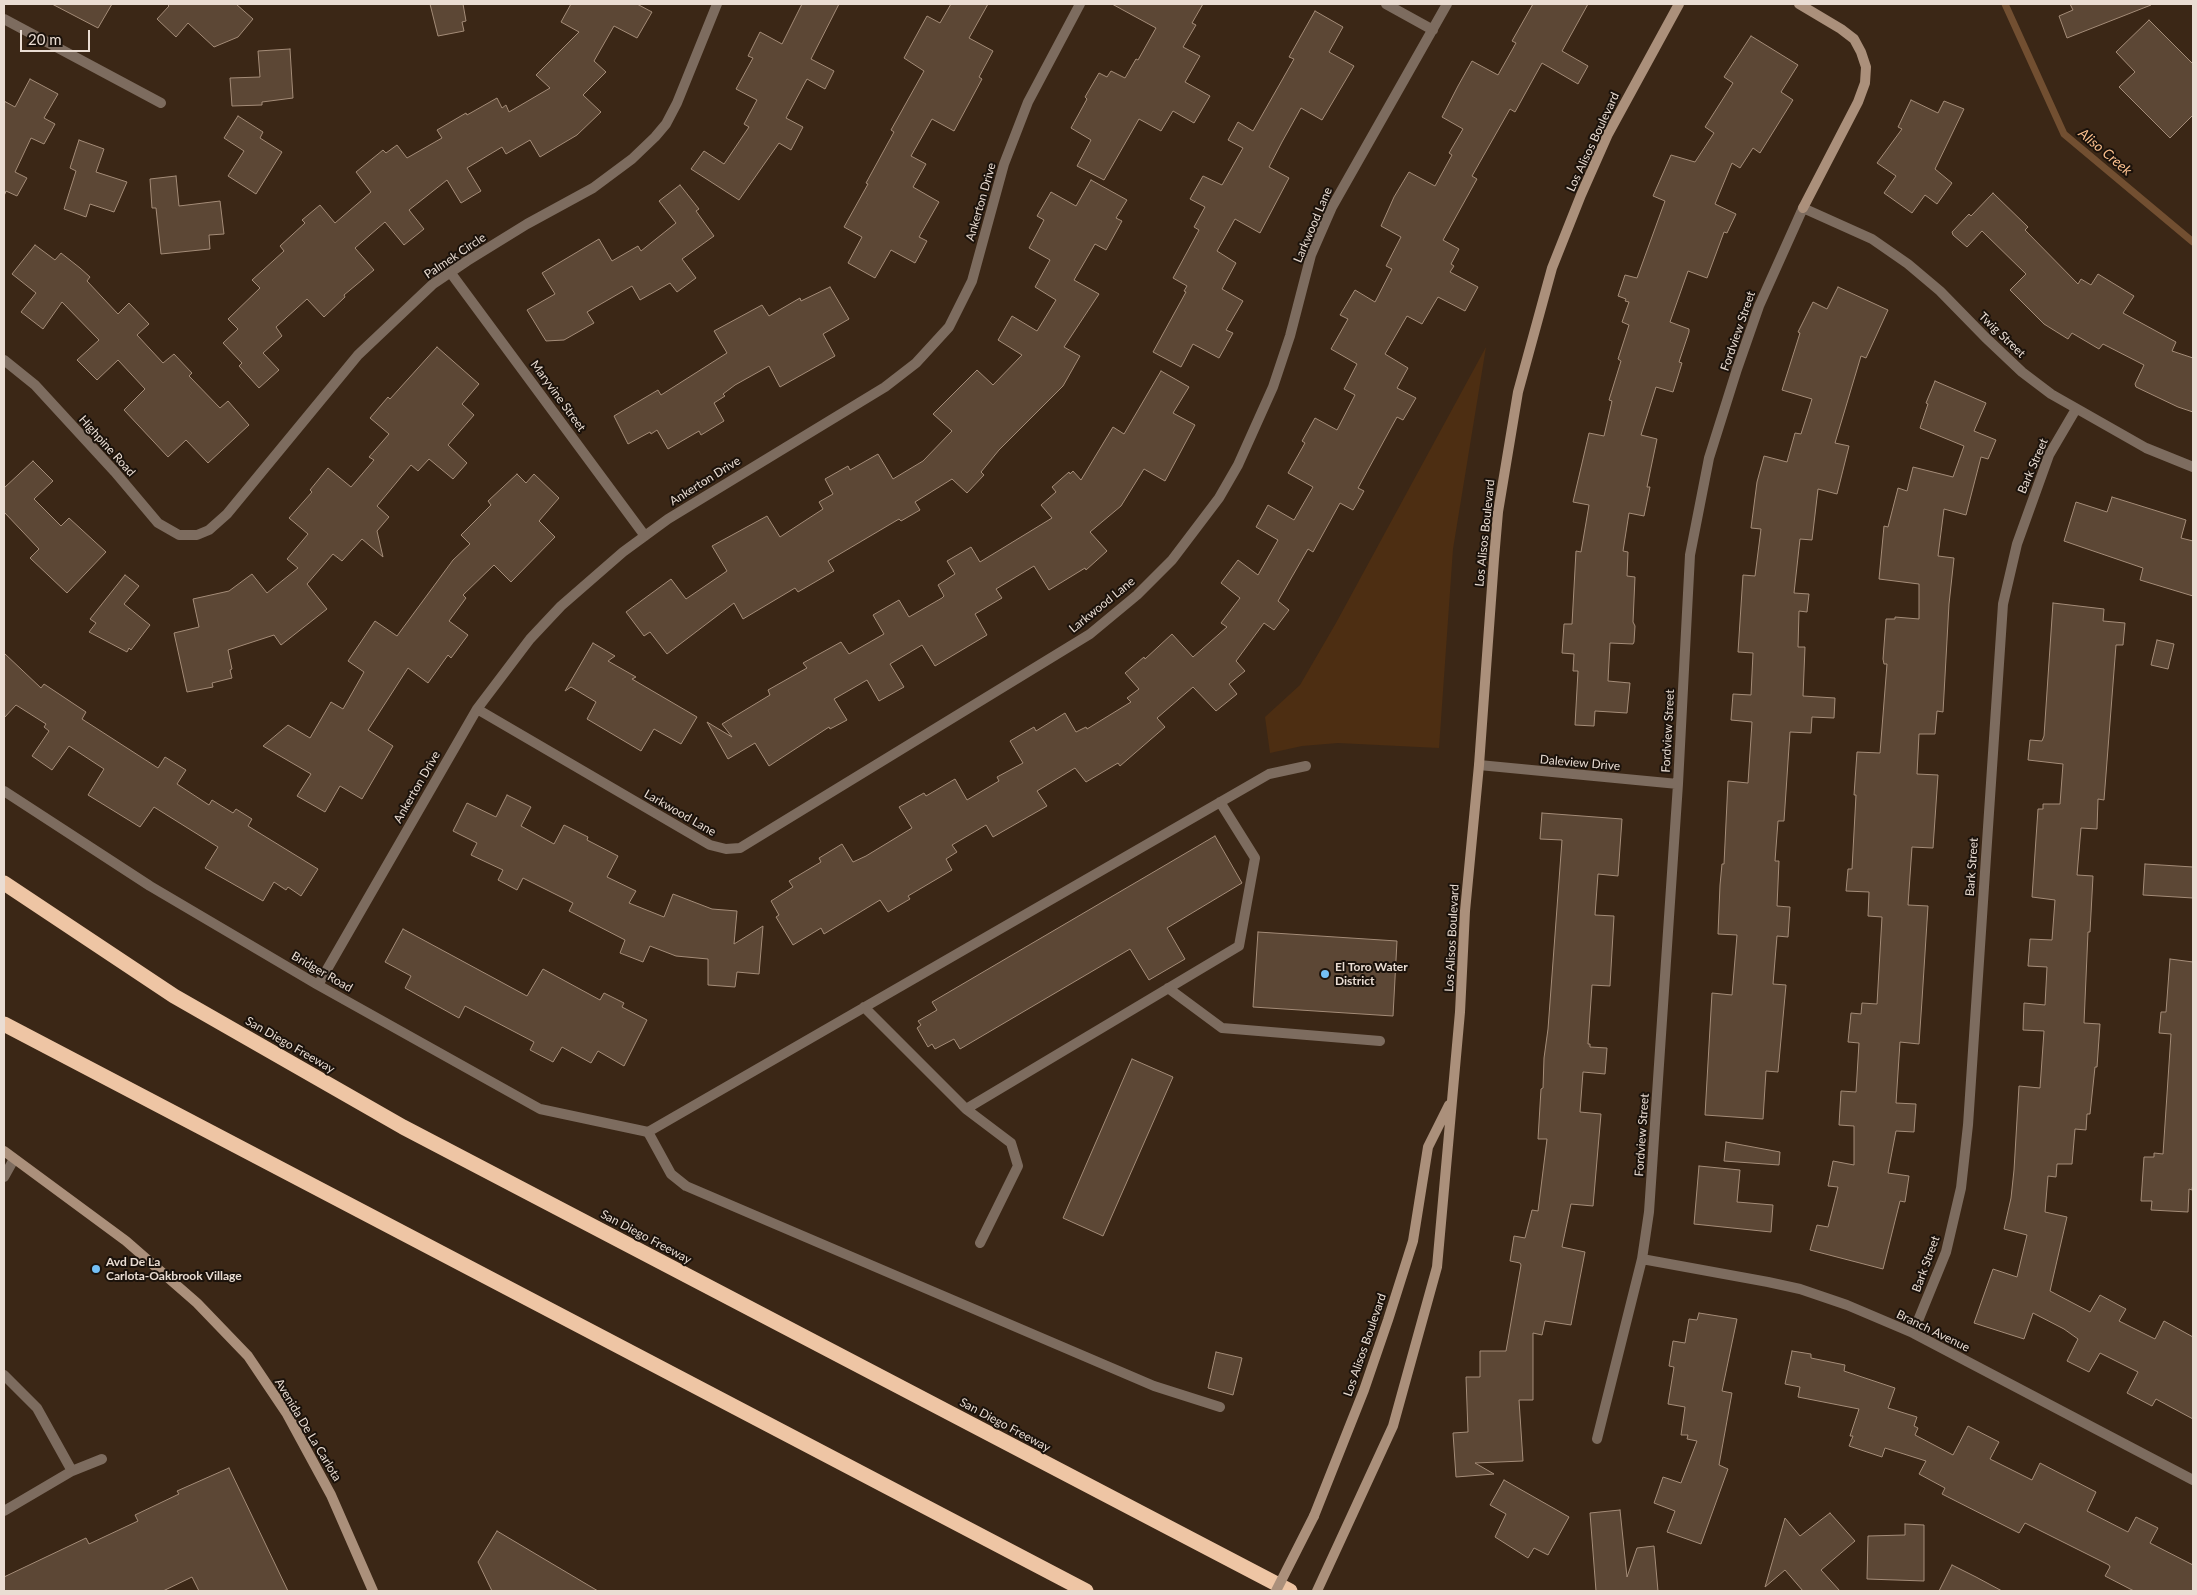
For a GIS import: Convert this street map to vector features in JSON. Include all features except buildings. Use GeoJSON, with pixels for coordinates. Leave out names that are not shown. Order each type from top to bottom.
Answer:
{"type":"FeatureCollection","features":[{"type":"Feature","properties":{"kind":"highway","name":"San Diego Freeway"},"geometry":{"type":"LineString","coordinates":[[4,883],[174,996],[403,1127],[1290,1591]]}},
{"type":"Feature","properties":{"kind":"highway"},"geometry":{"type":"LineString","coordinates":[[4,1024],[1086,1591]]}},
{"type":"Feature","properties":{"kind":"main road","name":"Los Alisos Boulevard"},"geometry":{"type":"LineString","coordinates":[[1317,1591],[1394,1426],[1437,1267],[1460,1012],[1466,901],[1479,766],[1498,512],[1518,392],[1552,268],[1581,196],[1608,134],[1679,4]]}},
{"type":"Feature","properties":{"kind":"main road","name":"Fordview Street"},"geometry":{"type":"LineString","coordinates":[[1799,4],[1848,34],[1861,52],[1866,67],[1865,83],[1858,102],[1803,208]]}},
{"type":"Feature","properties":{"kind":"main road","name":"Los Alisos Boulevard"},"geometry":{"type":"LineString","coordinates":[[1276,1591],[1314,1516],[1364,1390],[1413,1241],[1428,1147],[1452,1099]]}},
{"type":"Feature","properties":{"kind":"main road","name":"Avenida De La Carlota"},"geometry":{"type":"LineString","coordinates":[[4,1151],[126,1241],[197,1303],[248,1356],[287,1414],[331,1495],[373,1591]]}},
{"type":"Feature","properties":{"kind":"street","name":"Palmek Circle"},"geometry":{"type":"LineString","coordinates":[[197,535],[210,530],[223,518],[358,355],[412,303],[450,272],[527,224],[593,188],[632,159],[654,137],[666,124],[677,103],[717,4]]}},
{"type":"Feature","properties":{"kind":"street","name":"Ankerton Drive"},"geometry":{"type":"LineString","coordinates":[[318,985],[477,709],[530,639],[560,606],[645,536],[707,494],[885,387],[916,363],[936,344],[949,327],[972,280],[1004,164],[1028,102],[1080,4]]}},
{"type":"Feature","properties":{"kind":"street"},"geometry":{"type":"LineString","coordinates":[[1386,4],[1433,30]]}},
{"type":"Feature","properties":{"kind":"street","name":"Larkwood Lane"},"geometry":{"type":"LineString","coordinates":[[477,709],[710,845],[726,849],[740,848],[1090,634],[1137,595],[1172,560],[1219,498],[1238,465],[1273,387],[1290,336],[1311,255],[1332,208],[1448,4]]}},
{"type":"Feature","properties":{"kind":"street"},"geometry":{"type":"LineString","coordinates":[[4,19],[161,103]]}},
{"type":"Feature","properties":{"kind":"street","name":"Twig Street"},"geometry":{"type":"LineString","coordinates":[[1803,208],[1872,239],[1908,264],[1940,291],[1984,337],[2022,372],[2076,409],[2146,448],[2193,467]]}},
{"type":"Feature","properties":{"kind":"street","name":"Fordview Street"},"geometry":{"type":"LineString","coordinates":[[1597,1439],[1642,1259],[1649,1212],[1678,784],[1690,555],[1710,458],[1759,306],[1803,208]]}},
{"type":"Feature","properties":{"kind":"street","name":"Maryvine Street"},"geometry":{"type":"LineString","coordinates":[[450,272],[645,536]]}},
{"type":"Feature","properties":{"kind":"street","name":"Highpine Road"},"geometry":{"type":"LineString","coordinates":[[4,360],[34,385],[115,472],[158,523],[178,535],[197,535]]}},
{"type":"Feature","properties":{"kind":"street","name":"Bark Street"},"geometry":{"type":"LineString","coordinates":[[1913,1333],[1946,1252],[1961,1188],[1968,1125],[2003,604],[2017,544],[2049,455],[2076,409]]}},
{"type":"Feature","properties":{"kind":"street"},"geometry":{"type":"LineString","coordinates":[[1220,1406],[1154,1386],[686,1186],[671,1174],[648,1132],[1269,774],[1306,766]]}},
{"type":"Feature","properties":{"kind":"street","name":"Daleview Drive"},"geometry":{"type":"LineString","coordinates":[[1479,766],[1678,784]]}},
{"type":"Feature","properties":{"kind":"street","name":"Bridger Road"},"geometry":{"type":"LineString","coordinates":[[4,791],[150,886],[318,985],[540,1108],[648,1132]]}},
{"type":"Feature","properties":{"kind":"street"},"geometry":{"type":"LineString","coordinates":[[966,1109],[1239,946],[1255,858],[1220,802]]}},
{"type":"Feature","properties":{"kind":"street"},"geometry":{"type":"LineString","coordinates":[[1168,988],[1222,1028],[1380,1041]]}},
{"type":"Feature","properties":{"kind":"street"},"geometry":{"type":"LineString","coordinates":[[864,1007],[966,1109],[1011,1143],[1018,1166],[980,1243]]}},
{"type":"Feature","properties":{"kind":"street"},"geometry":{"type":"LineString","coordinates":[[4,1177],[14,1159]]}},
{"type":"Feature","properties":{"kind":"street","name":"Branch Avenue"},"geometry":{"type":"LineString","coordinates":[[1642,1259],[1800,1289],[1847,1305],[1913,1333],[2193,1480]]}},
{"type":"Feature","properties":{"kind":"street"},"geometry":{"type":"LineString","coordinates":[[4,1376],[37,1408],[72,1472]]}},
{"type":"Feature","properties":{"kind":"street"},"geometry":{"type":"LineString","coordinates":[[4,1511],[72,1472],[102,1459]]}},
{"type":"Feature","properties":{"kind":"shaded area"},"geometry":{"type":"Polygon","coordinates":[[[1486,347],[1453,549],[1439,748],[1338,743],[1302,746],[1270,753],[1265,717],[1300,685],[1336,623],[1486,347]]]}},
{"type":"Feature","properties":{"kind":"waterway","name":"Aliso Creek"},"geometry":{"type":"LineString","coordinates":[[2005,4],[2064,134],[2193,242]]}},
{"type":"Feature","properties":{"kind":"place","name":"El Toro Water District"},"geometry":{"type":"Point","coordinates":[1325,974]}},
{"type":"Feature","properties":{"kind":"place","name":"Avd De La Carlota-Oakbrook Village"},"geometry":{"type":"Point","coordinates":[96,1269]}}]}
